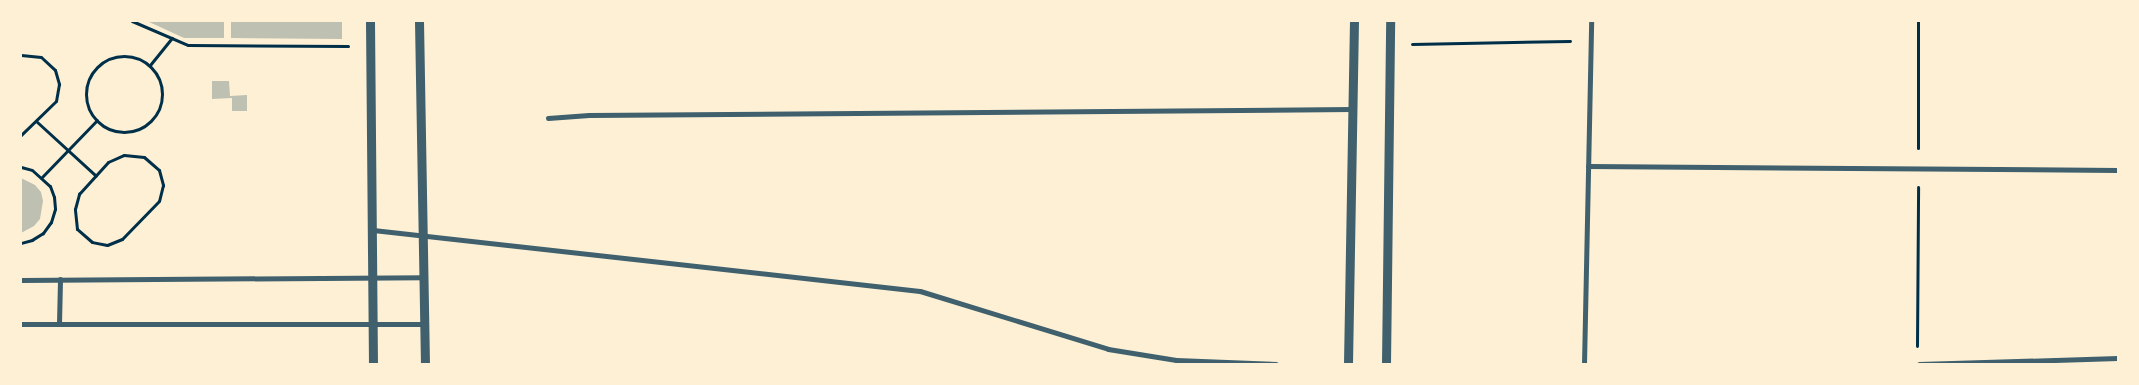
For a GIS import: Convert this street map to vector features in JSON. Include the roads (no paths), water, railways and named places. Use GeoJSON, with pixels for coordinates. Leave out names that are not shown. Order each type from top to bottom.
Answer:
{"type":"FeatureCollection","features":[{"type":"Feature","properties":{"kind":"street"},"geometry":{"type":"LineString","coordinates":[[370,21],[373,364]]}},
{"type":"Feature","properties":{"kind":"street"},"geometry":{"type":"LineString","coordinates":[[419,21],[425,364]]}},
{"type":"Feature","properties":{"kind":"street"},"geometry":{"type":"LineString","coordinates":[[1348,364],[1354,21]]}},
{"type":"Feature","properties":{"kind":"street"},"geometry":{"type":"LineString","coordinates":[[1386,364],[1390,21]]}},
{"type":"Feature","properties":{"kind":"street"},"geometry":{"type":"LineString","coordinates":[[1584,364],[1591,21]]}},
{"type":"Feature","properties":{"kind":"street"},"geometry":{"type":"LineString","coordinates":[[548,118],[599,115],[1352,109]]}},
{"type":"Feature","properties":{"kind":"street"},"geometry":{"type":"LineString","coordinates":[[1588,166],[2118,170]]}},
{"type":"Feature","properties":{"kind":"street"},"geometry":{"type":"LineString","coordinates":[[373,230],[424,234],[920,291],[1108,348],[1176,360],[1276,364]]}},
{"type":"Feature","properties":{"kind":"street"},"geometry":{"type":"LineString","coordinates":[[21,280],[424,277]]}},
{"type":"Feature","properties":{"kind":"street"},"geometry":{"type":"LineString","coordinates":[[59,324],[60,279]]}},
{"type":"Feature","properties":{"kind":"street"},"geometry":{"type":"LineString","coordinates":[[21,324],[424,324]]}},
{"type":"Feature","properties":{"kind":"street"},"geometry":{"type":"LineString","coordinates":[[1919,364],[2118,358]]}}]}
